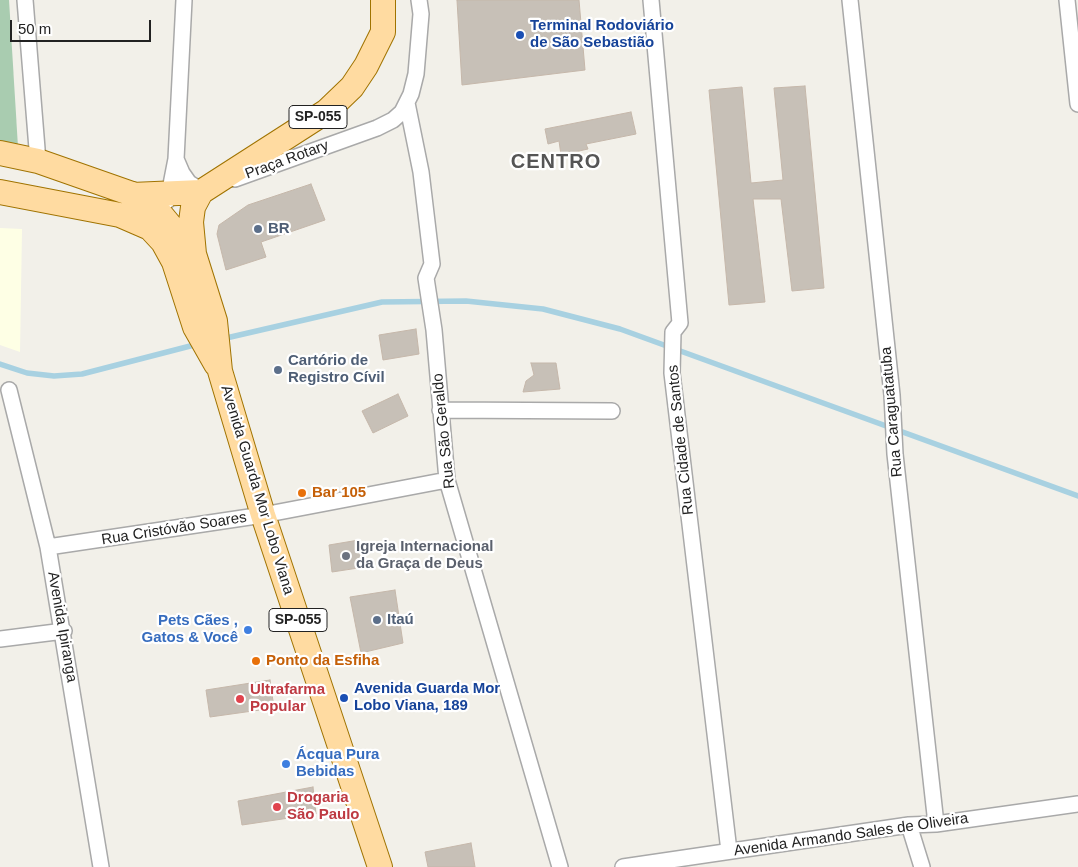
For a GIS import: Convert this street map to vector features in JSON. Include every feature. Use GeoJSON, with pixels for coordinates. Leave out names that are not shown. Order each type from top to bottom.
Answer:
{"type":"FeatureCollection","features":[{"type":"Feature","properties":{"kind":"main road","name":"SP-055"},"geometry":{"type":"LineString","coordinates":[[205,324],[191,222],[193,207],[201,192],[327,111],[352,87],[366,66],[383,32],[383,0]]}},
{"type":"Feature","properties":{"kind":"main road"},"geometry":{"type":"LineString","coordinates":[[0,153],[38,161],[135,195],[158,211],[164,231],[194,254]]}},
{"type":"Feature","properties":{"kind":"main road","name":"SP-055"},"geometry":{"type":"LineString","coordinates":[[0,192],[120,214],[150,228],[164,231],[174,262],[205,324]]}},
{"type":"Feature","properties":{"kind":"main road","name":"SP-055"},"geometry":{"type":"LineString","coordinates":[[40,200],[88,201],[135,195],[201,192]]}},
{"type":"Feature","properties":{"kind":"main road","name":"Avenida Guarda Mor Lobo Viana"},"geometry":{"type":"LineString","coordinates":[[205,324],[263,515],[380,867]]}},
{"type":"Feature","properties":{"kind":"street"},"geometry":{"type":"LineString","coordinates":[[25,0],[38,161]]}},
{"type":"Feature","properties":{"kind":"street"},"geometry":{"type":"LineString","coordinates":[[164,231],[168,193],[176,159],[184,0]]}},
{"type":"Feature","properties":{"kind":"street","name":"Praça Rotary"},"geometry":{"type":"LineString","coordinates":[[201,192],[377,128],[393,120],[402,112],[407,103],[416,74],[421,14],[419,0]]}},
{"type":"Feature","properties":{"kind":"street","name":"Rua Cidade de Santos"},"geometry":{"type":"LineString","coordinates":[[651,0],[680,323],[673,332],[672,373],[729,851]]}},
{"type":"Feature","properties":{"kind":"street","name":"Rua Caraguatatuba"},"geometry":{"type":"LineString","coordinates":[[850,0],[893,408],[895,454],[936,824]]}},
{"type":"Feature","properties":{"kind":"street"},"geometry":{"type":"LineString","coordinates":[[1067,0],[1078,104]]}},
{"type":"Feature","properties":{"kind":"street","name":"Rua São Geraldo"},"geometry":{"type":"LineString","coordinates":[[407,103],[421,172],[432,264],[426,278],[434,330],[447,480],[560,867]]}},
{"type":"Feature","properties":{"kind":"street"},"geometry":{"type":"LineString","coordinates":[[176,159],[186,178],[201,192]]}},
{"type":"Feature","properties":{"kind":"street","name":"Avenida Ipiranga"},"geometry":{"type":"LineString","coordinates":[[9,390],[48,547],[64,631],[101,867]]}},
{"type":"Feature","properties":{"kind":"street"},"geometry":{"type":"LineString","coordinates":[[440,410],[612,411]]}},
{"type":"Feature","properties":{"kind":"street","name":"Rua Cristóvão Soares"},"geometry":{"type":"LineString","coordinates":[[48,547],[263,515],[447,480]]}},
{"type":"Feature","properties":{"kind":"street"},"geometry":{"type":"LineString","coordinates":[[0,639],[64,631]]}},
{"type":"Feature","properties":{"kind":"street","name":"Avenida Armando Sales de Oliveira"},"geometry":{"type":"LineString","coordinates":[[623,867],[657,864],[729,851],[910,825],[936,824],[1078,804]]}},
{"type":"Feature","properties":{"kind":"street"},"geometry":{"type":"LineString","coordinates":[[910,825],[922,867]]}},
{"type":"Feature","properties":{"kind":"shaded area"},"geometry":{"type":"Polygon","coordinates":[[[0,0],[9,0],[18,147],[0,143],[0,0]]]}},
{"type":"Feature","properties":{"kind":"shaded area"},"geometry":{"type":"Polygon","coordinates":[[[0,228],[22,229],[20,352],[0,345],[0,228]]]}},
{"type":"Feature","properties":{"kind":"building","name":"Terminal Rodoviário de São Sebastião"},"geometry":{"type":"Polygon","coordinates":[[[457,0],[579,0],[585,70],[462,85],[457,0]]]}},
{"type":"Feature","properties":{"kind":"building"},"geometry":{"type":"Polygon","coordinates":[[[805,86],[824,288],[792,291],[781,199],[753,199],[765,302],[729,305],[709,90],[742,87],[751,183],[783,180],[774,88],[805,86]]]}},
{"type":"Feature","properties":{"kind":"building"},"geometry":{"type":"Polygon","coordinates":[[[631,112],[636,134],[586,144],[588,149],[561,155],[559,141],[548,144],[545,129],[631,112]]]}},
{"type":"Feature","properties":{"kind":"building","name":"BR"},"geometry":{"type":"Polygon","coordinates":[[[311,184],[325,220],[261,242],[266,257],[226,270],[217,234],[219,225],[248,205],[311,184]]]}},
{"type":"Feature","properties":{"kind":"building"},"geometry":{"type":"Polygon","coordinates":[[[416,329],[419,354],[383,360],[379,335],[416,329]]]}},
{"type":"Feature","properties":{"kind":"building"},"geometry":{"type":"Polygon","coordinates":[[[531,363],[556,363],[560,389],[523,392],[526,381],[534,375],[531,363]]]}},
{"type":"Feature","properties":{"kind":"building"},"geometry":{"type":"Polygon","coordinates":[[[398,394],[408,416],[373,433],[362,411],[398,394]]]}},
{"type":"Feature","properties":{"kind":"building","name":"Igreja Internacional da Graça de Deus"},"geometry":{"type":"Polygon","coordinates":[[[359,540],[365,567],[332,572],[329,545],[359,540]]]}},
{"type":"Feature","properties":{"kind":"building","name":"Itaú"},"geometry":{"type":"Polygon","coordinates":[[[395,590],[403,643],[361,653],[350,597],[395,590]]]}},
{"type":"Feature","properties":{"kind":"building","name":"Ultrafarma Popular"},"geometry":{"type":"Polygon","coordinates":[[[270,680],[274,708],[210,717],[206,690],[270,680]]]}},
{"type":"Feature","properties":{"kind":"building","name":"Drogaria São Paulo"},"geometry":{"type":"Polygon","coordinates":[[[313,787],[316,814],[242,825],[238,801],[313,787]]]}},
{"type":"Feature","properties":{"kind":"building"},"geometry":{"type":"Polygon","coordinates":[[[471,843],[475,867],[428,867],[425,852],[471,843]]]}},
{"type":"Feature","properties":{"kind":"waterway"},"geometry":{"type":"LineString","coordinates":[[222,339],[382,302],[466,301],[543,309],[620,329],[1078,496]]}},
{"type":"Feature","properties":{"kind":"waterway"},"geometry":{"type":"LineString","coordinates":[[0,364],[27,373],[54,376],[82,374],[198,344]]}},
{"type":"Feature","properties":{"kind":"place","name":"Terminal Rodoviário de São Sebastião"},"geometry":{"type":"Point","coordinates":[520,35]}},
{"type":"Feature","properties":{"kind":"place","name":"BR"},"geometry":{"type":"Point","coordinates":[258,229]}},
{"type":"Feature","properties":{"kind":"place","name":"Cartório de Registro Cívil"},"geometry":{"type":"Point","coordinates":[278,370]}},
{"type":"Feature","properties":{"kind":"place","name":"Bar 105"},"geometry":{"type":"Point","coordinates":[302,493]}},
{"type":"Feature","properties":{"kind":"place","name":"Igreja Internacional da Graça de Deus"},"geometry":{"type":"Point","coordinates":[346,556]}},
{"type":"Feature","properties":{"kind":"place","name":"Itaú"},"geometry":{"type":"Point","coordinates":[377,620]}},
{"type":"Feature","properties":{"kind":"place","name":"Pets Cães , Gatos & Você"},"geometry":{"type":"Point","coordinates":[248,630]}},
{"type":"Feature","properties":{"kind":"place","name":"Ponto da Esfiha"},"geometry":{"type":"Point","coordinates":[256,661]}},
{"type":"Feature","properties":{"kind":"place","name":"Avenida Guarda Mor Lobo Viana, 189"},"geometry":{"type":"Point","coordinates":[344,698]}},
{"type":"Feature","properties":{"kind":"place","name":"Ultrafarma Popular"},"geometry":{"type":"Point","coordinates":[240,699]}},
{"type":"Feature","properties":{"kind":"place","name":"Ácqua Pura Bebidas"},"geometry":{"type":"Point","coordinates":[286,764]}},
{"type":"Feature","properties":{"kind":"place","name":"Drogaria São Paulo"},"geometry":{"type":"Point","coordinates":[277,807]}},
{"type":"Feature","properties":{"kind":"district","name":"CENTRO"},"geometry":{"type":"Point","coordinates":[556,162]}}]}
